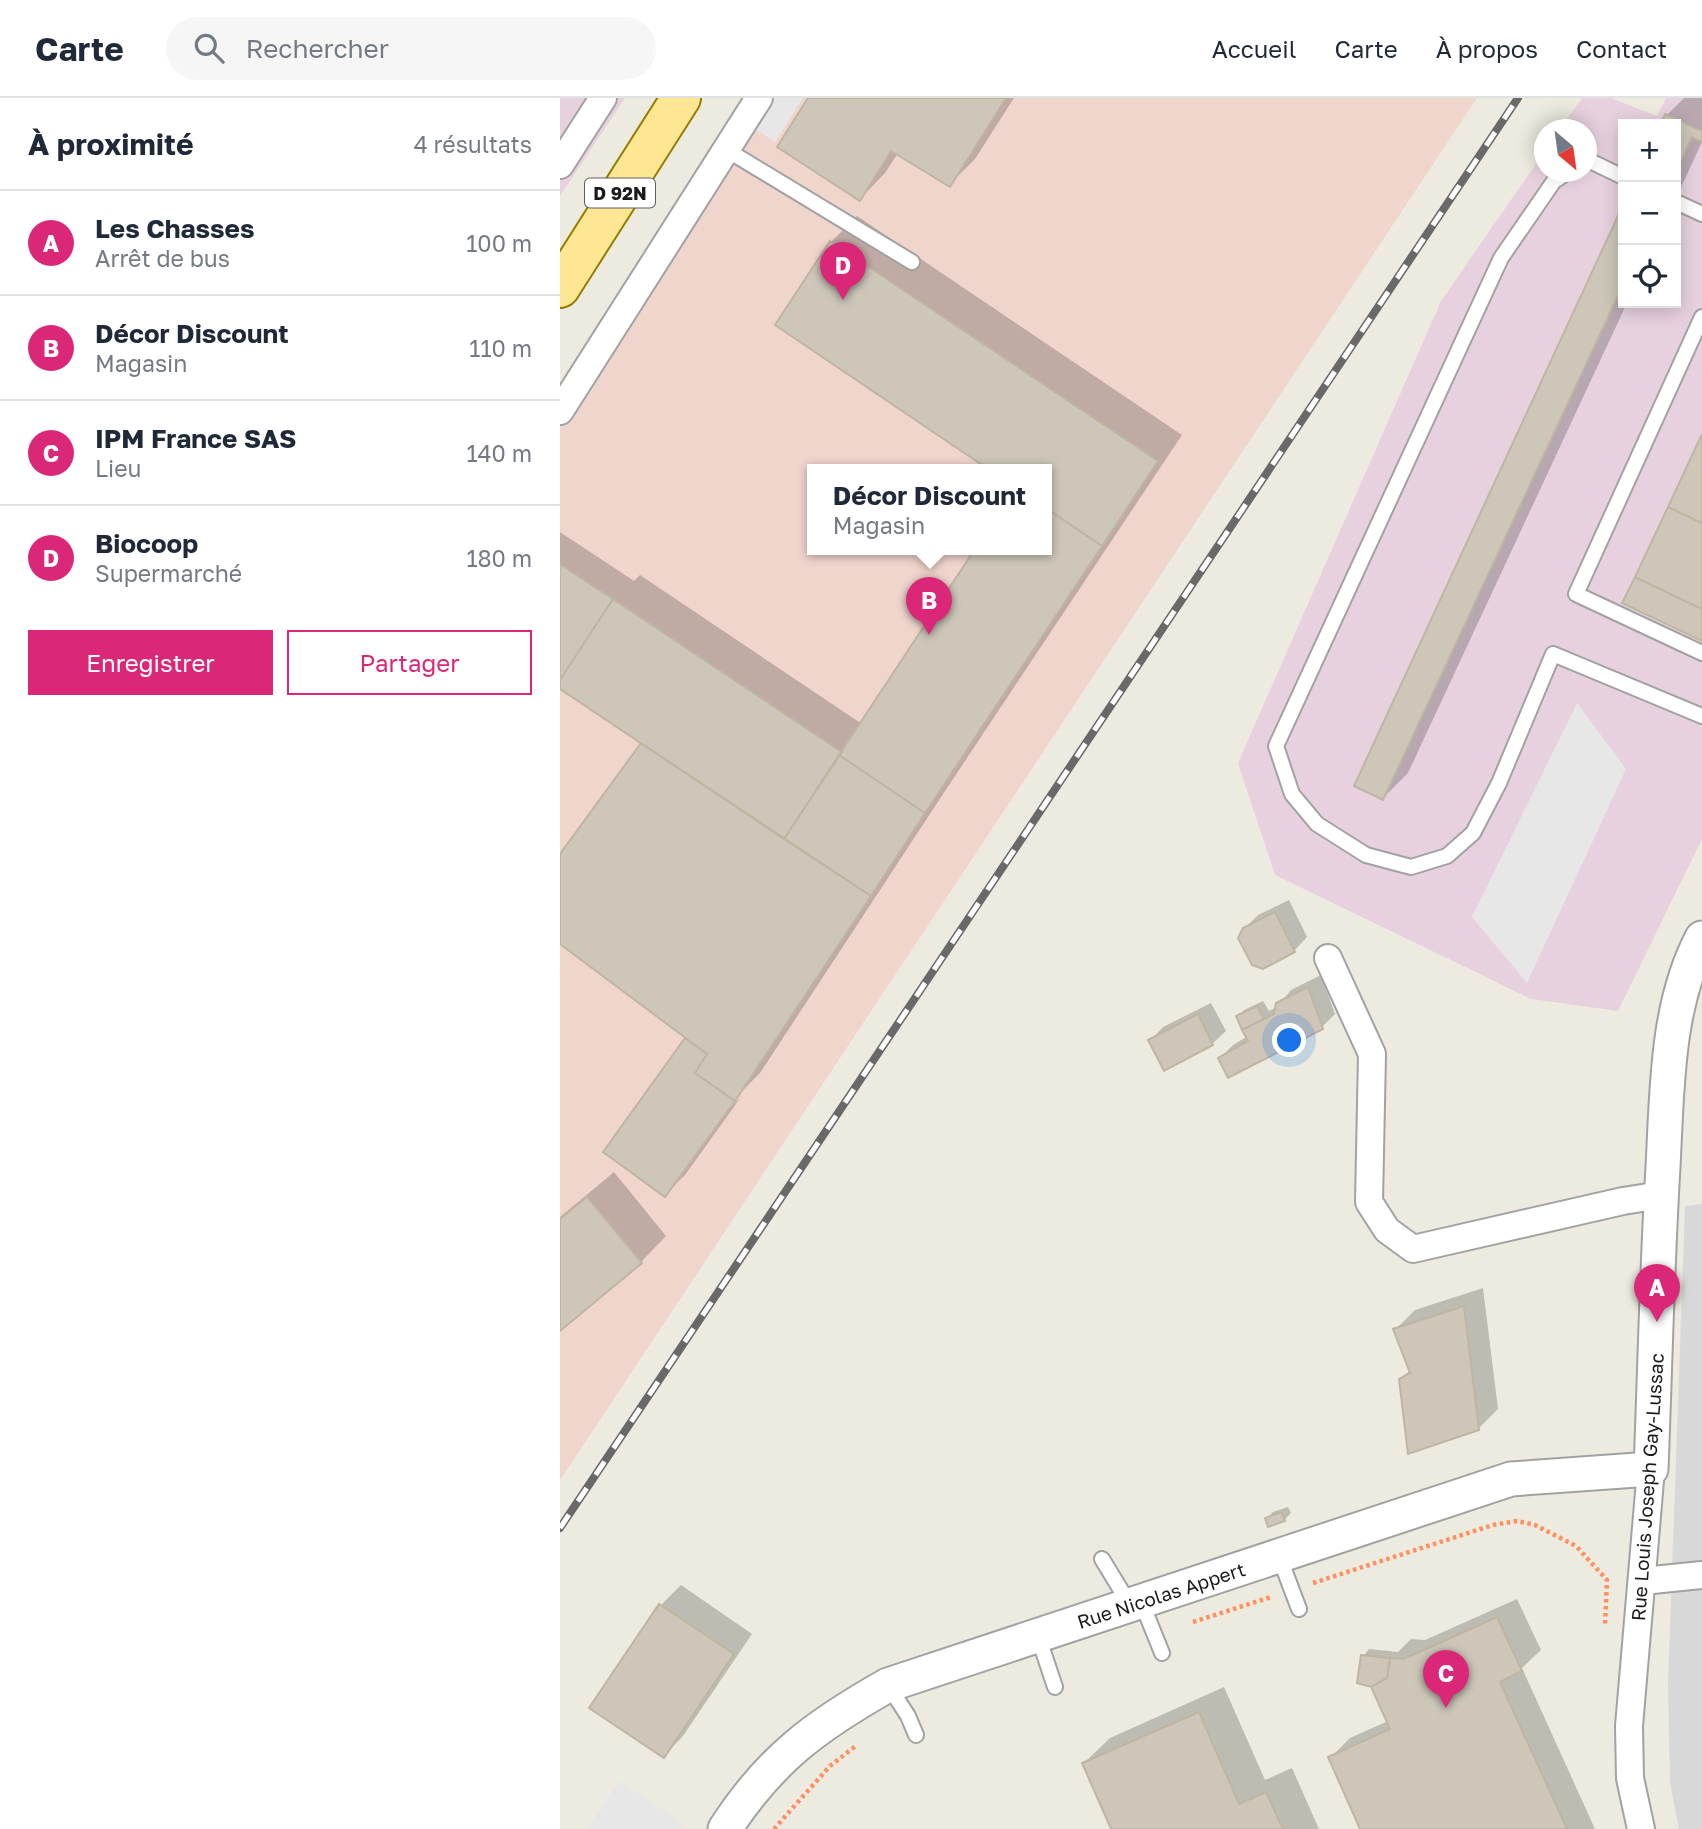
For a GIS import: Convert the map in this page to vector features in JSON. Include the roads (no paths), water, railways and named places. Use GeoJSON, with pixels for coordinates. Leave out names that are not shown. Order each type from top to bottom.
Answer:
{"type":"FeatureCollection","features":[{"type":"Feature","properties":{"kind":"main road","name":"D 92N"},"geometry":{"type":"LineString","coordinates":[[560,288],[681,98]]}},
{"type":"Feature","properties":{"kind":"street"},"geometry":{"type":"LineString","coordinates":[[560,165],[603,98]]}},
{"type":"Feature","properties":{"kind":"street"},"geometry":{"type":"LineString","coordinates":[[560,411],[759,98]]}},
{"type":"Feature","properties":{"kind":"street","name":"Rue Louis Joseph Gay-Lussac"},"geometry":{"type":"LineString","coordinates":[[1641,1829],[1630,1778],[1629,1726],[1651,1469],[1661,1195],[1673,1039],[1681,993],[1702,939]]}},
{"type":"Feature","properties":{"kind":"street"},"geometry":{"type":"LineString","coordinates":[[1328,958],[1372,1054],[1369,1202],[1387,1230],[1413,1249],[1623,1201],[1661,1195]]}},
{"type":"Feature","properties":{"kind":"street","name":"Rue Nicolas Appert"},"geometry":{"type":"LineString","coordinates":[[724,1829],[763,1778],[797,1744],[837,1714],[888,1685],[1511,1479],[1651,1469]]}},
{"type":"Feature","properties":{"kind":"street"},"geometry":{"type":"LineString","coordinates":[[1643,1581],[1702,1574]]}},
{"type":"Feature","properties":{"kind":"lane"},"geometry":{"type":"LineString","coordinates":[[727,150],[912,262]]}},
{"type":"Feature","properties":{"kind":"lane"},"geometry":{"type":"LineString","coordinates":[[1597,164],[1618,174]]}},
{"type":"Feature","properties":{"kind":"lane"},"geometry":{"type":"LineString","coordinates":[[1553,182],[1501,258],[1276,746],[1292,794],[1317,824],[1366,855],[1411,867],[1447,856],[1473,833],[1499,783],[1553,654],[1702,716]]}},
{"type":"Feature","properties":{"kind":"lane"},"geometry":{"type":"LineString","coordinates":[[1681,204],[1702,214]]}},
{"type":"Feature","properties":{"kind":"lane"},"geometry":{"type":"LineString","coordinates":[[1702,317],[1576,594],[1702,653]]}},
{"type":"Feature","properties":{"kind":"lane"},"geometry":{"type":"LineString","coordinates":[[1279,1556],[1299,1609]]}},
{"type":"Feature","properties":{"kind":"lane"},"geometry":{"type":"LineString","coordinates":[[1102,1559],[1136,1603],[1162,1653]]}},
{"type":"Feature","properties":{"kind":"lane"},"geometry":{"type":"LineString","coordinates":[[1038,1636],[1055,1687]]}},
{"type":"Feature","properties":{"kind":"lane"},"geometry":{"type":"LineString","coordinates":[[888,1685],[908,1716],[916,1735]]}},
{"type":"Feature","properties":{"kind":"railway"},"geometry":{"type":"LineString","coordinates":[[560,1528],[1518,98]]}},
{"type":"Feature","properties":{"kind":"place","name":"Biocoop"},"geometry":{"type":"Point","coordinates":[843,300]}},
{"type":"Feature","properties":{"kind":"place","name":"Décor Discount"},"geometry":{"type":"Point","coordinates":[929,635]}},
{"type":"Feature","properties":{"kind":"place","name":"Les Chasses"},"geometry":{"type":"Point","coordinates":[1657,1322]}},
{"type":"Feature","properties":{"kind":"place","name":"IPM France SAS"},"geometry":{"type":"Point","coordinates":[1446,1708]}}]}
